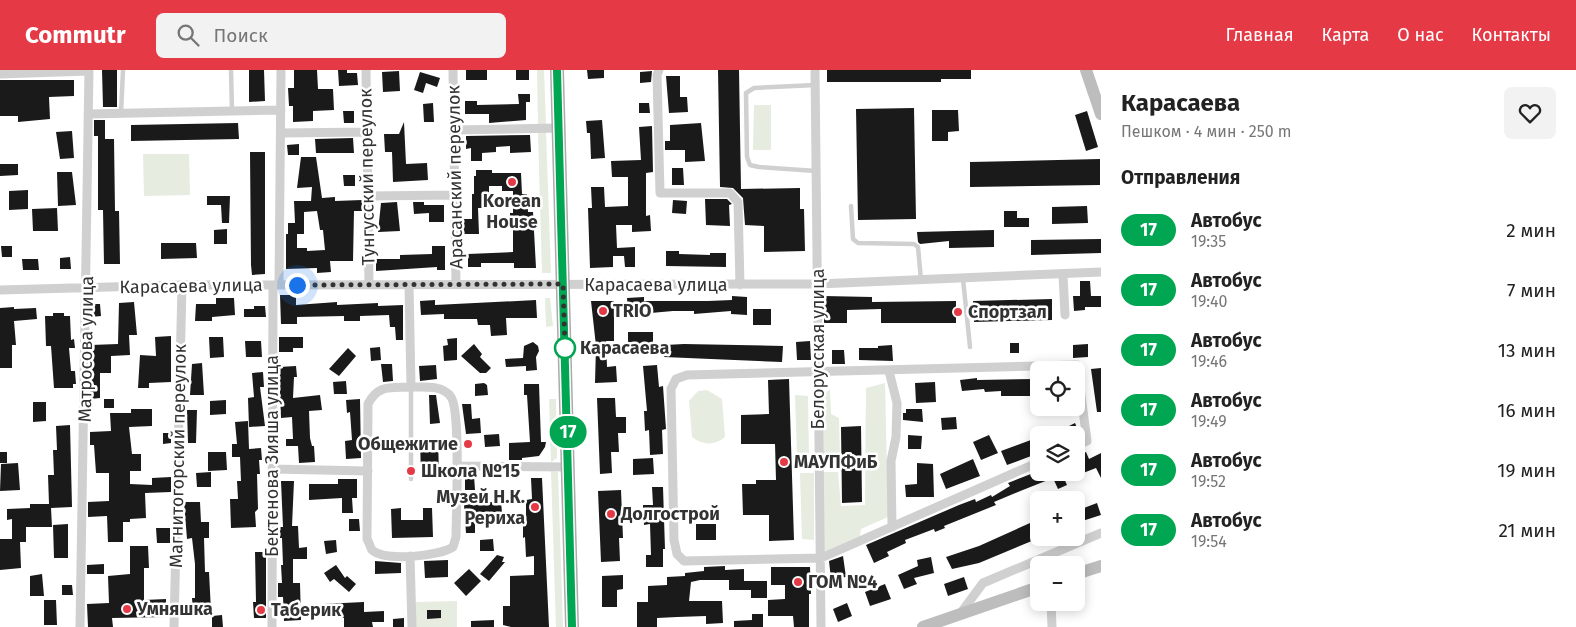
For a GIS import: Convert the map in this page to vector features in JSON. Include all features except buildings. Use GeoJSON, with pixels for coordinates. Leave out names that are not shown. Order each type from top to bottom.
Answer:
{"type":"FeatureCollection","features":[{"type":"Feature","properties":{"kind":"main road"},"geometry":{"type":"LineString","coordinates":[[557,70],[572,627]]}},
{"type":"Feature","properties":{"kind":"main road"},"geometry":{"type":"LineString","coordinates":[[1086,70],[1097,94],[1101,114]]}},
{"type":"Feature","properties":{"kind":"main road"},"geometry":{"type":"LineString","coordinates":[[1085,571],[1101,566]]}},
{"type":"Feature","properties":{"kind":"main road"},"geometry":{"type":"LineString","coordinates":[[923,627],[1030,590]]}},
{"type":"Feature","properties":{"kind":"street","name":"Бектенова Зияша улица"},"geometry":{"type":"LineString","coordinates":[[272,627],[272,469],[281,70]]}},
{"type":"Feature","properties":{"kind":"street","name":"Тунгусский переулок"},"geometry":{"type":"LineString","coordinates":[[366,70],[369,285]]}},
{"type":"Feature","properties":{"kind":"street","name":"Арасанский переулок"},"geometry":{"type":"LineString","coordinates":[[454,70],[456,285]]}},
{"type":"Feature","properties":{"kind":"street"},"geometry":{"type":"LineString","coordinates":[[660,70],[657,74],[660,193],[730,193],[738,202],[740,285]]}},
{"type":"Feature","properties":{"kind":"street","name":"Белорусская улица"},"geometry":{"type":"LineString","coordinates":[[815,70],[821,627]]}},
{"type":"Feature","properties":{"kind":"street"},"geometry":{"type":"LineString","coordinates":[[0,74],[89,71]]}},
{"type":"Feature","properties":{"kind":"street","name":"Матросова улица"},"geometry":{"type":"LineString","coordinates":[[80,627],[87,288],[89,71]]}},
{"type":"Feature","properties":{"kind":"street"},"geometry":{"type":"LineString","coordinates":[[88,114],[281,110]]}},
{"type":"Feature","properties":{"kind":"street"},"geometry":{"type":"LineString","coordinates":[[454,130],[559,128]]}},
{"type":"Feature","properties":{"kind":"street"},"geometry":{"type":"LineString","coordinates":[[281,133],[367,132]]}},
{"type":"Feature","properties":{"kind":"street"},"geometry":{"type":"LineString","coordinates":[[368,196],[455,195]]}},
{"type":"Feature","properties":{"kind":"street","name":"Карасаева улица"},"geometry":{"type":"LineString","coordinates":[[0,290],[182,285],[818,284],[1101,272]]}},
{"type":"Feature","properties":{"kind":"street"},"geometry":{"type":"LineString","coordinates":[[1064,275],[1065,315]]}},
{"type":"Feature","properties":{"kind":"street","name":"Магнитогорский переулок"},"geometry":{"type":"LineString","coordinates":[[174,627],[182,285]]}},
{"type":"Feature","properties":{"kind":"street"},"geometry":{"type":"LineString","coordinates":[[409,285],[411,387]]}},
{"type":"Feature","properties":{"kind":"street"},"geometry":{"type":"LineString","coordinates":[[1030,466],[821,558],[684,561],[677,554],[674,540],[671,389],[676,378],[686,375],[1077,365],[1087,441],[1085,442]]}},
{"type":"Feature","properties":{"kind":"street"},"geometry":{"type":"LineString","coordinates":[[889,371],[897,403],[896,438],[891,461],[892,526]]}},
{"type":"Feature","properties":{"kind":"street"},"geometry":{"type":"LineString","coordinates":[[411,387],[434,388],[445,391],[452,397],[455,408],[457,466],[453,547],[445,553],[433,555],[383,555],[372,549],[367,539],[368,404],[373,394],[379,390],[411,387]]}},
{"type":"Feature","properties":{"kind":"street"},"geometry":{"type":"LineString","coordinates":[[457,466],[568,468]]}},
{"type":"Feature","properties":{"kind":"street"},"geometry":{"type":"LineString","coordinates":[[272,469],[368,471]]}},
{"type":"Feature","properties":{"kind":"street"},"geometry":{"type":"LineString","coordinates":[[960,614],[983,583],[1101,533]]}},
{"type":"Feature","properties":{"kind":"street"},"geometry":{"type":"LineString","coordinates":[[410,556],[412,627]]}},
{"type":"Feature","properties":{"kind":"street"},"geometry":{"type":"LineString","coordinates":[[1051,611],[1052,625]]}},
{"type":"Feature","properties":{"kind":"lane"},"geometry":{"type":"LineString","coordinates":[[121,114],[123,70]]}},
{"type":"Feature","properties":{"kind":"lane"},"geometry":{"type":"LineString","coordinates":[[231,70],[232,111]]}},
{"type":"Feature","properties":{"kind":"lane"},"geometry":{"type":"LineString","coordinates":[[816,86],[754,88],[746,93],[747,158],[750,164],[759,168],[816,171]]}},
{"type":"Feature","properties":{"kind":"lane"},"geometry":{"type":"LineString","coordinates":[[851,206],[853,240],[858,243],[914,244],[918,247],[920,280]]}},
{"type":"Feature","properties":{"kind":"lane"},"geometry":{"type":"LineString","coordinates":[[963,278],[970,347]]}},
{"type":"Feature","properties":{"kind":"lane"},"geometry":{"type":"LineString","coordinates":[[411,387],[412,480]]}},
{"type":"Feature","properties":{"kind":"shaded area"},"geometry":{"type":"Polygon","coordinates":[[[537,70],[544,70],[546,125],[538,125],[537,70]]]}},
{"type":"Feature","properties":{"kind":"shaded area"},"geometry":{"type":"Polygon","coordinates":[[[754,105],[771,105],[771,150],[753,150],[754,105]]]}},
{"type":"Feature","properties":{"kind":"shaded area"},"geometry":{"type":"Polygon","coordinates":[[[538,132],[546,132],[551,273],[542,273],[538,132]]]}},
{"type":"Feature","properties":{"kind":"shaded area"},"geometry":{"type":"Polygon","coordinates":[[[143,154],[189,154],[190,195],[144,196],[143,154]]]}},
{"type":"Feature","properties":{"kind":"shaded area"},"geometry":{"type":"Polygon","coordinates":[[[545,298],[550,298],[553,326],[546,327],[545,298]]]}},
{"type":"Feature","properties":{"kind":"shaded area"},"geometry":{"type":"Polygon","coordinates":[[[885,383],[888,517],[861,529],[860,536],[824,552],[823,472],[838,472],[841,506],[865,505],[866,388],[885,383]]]}},
{"type":"Feature","properties":{"kind":"shaded area"},"geometry":{"type":"Polygon","coordinates":[[[707,390],[722,399],[725,437],[713,443],[700,442],[692,437],[689,401],[698,391],[707,390]]]}},
{"type":"Feature","properties":{"kind":"shaded area"},"geometry":{"type":"Polygon","coordinates":[[[830,390],[831,414],[839,418],[840,456],[823,458],[822,394],[830,390]]]}},
{"type":"Feature","properties":{"kind":"shaded area"},"geometry":{"type":"Polygon","coordinates":[[[795,395],[808,396],[809,455],[797,455],[795,395]]]}},
{"type":"Feature","properties":{"kind":"shaded area"},"geometry":{"type":"Polygon","coordinates":[[[549,399],[556,399],[557,458],[551,462],[549,399]]]}},
{"type":"Feature","properties":{"kind":"shaded area"},"geometry":{"type":"Polygon","coordinates":[[[551,471],[558,472],[563,627],[556,627],[551,471]]]}},
{"type":"Feature","properties":{"kind":"shaded area"},"geometry":{"type":"Polygon","coordinates":[[[800,473],[814,473],[814,540],[802,539],[800,473]]]}},
{"type":"Feature","properties":{"kind":"shaded area"},"geometry":{"type":"Polygon","coordinates":[[[457,601],[457,627],[416,627],[416,602],[457,601]]]}},
{"type":"Feature","properties":{"kind":"bus line","name":"17"},"geometry":{"type":"LineString","coordinates":[[557,70],[572,627]]}},
{"type":"Feature","properties":{"kind":"place","name":"Korean House"},"geometry":{"type":"Point","coordinates":[512,182]}},
{"type":"Feature","properties":{"kind":"place","name":"TRIO"},"geometry":{"type":"Point","coordinates":[603,311]}},
{"type":"Feature","properties":{"kind":"place","name":"Спортзал"},"geometry":{"type":"Point","coordinates":[958,312]}},
{"type":"Feature","properties":{"kind":"place","name":"Карасаева"},"geometry":{"type":"Point","coordinates":[565,348]}},
{"type":"Feature","properties":{"kind":"place","name":"Общежитие"},"geometry":{"type":"Point","coordinates":[468,444]}},
{"type":"Feature","properties":{"kind":"place","name":"МАУПФиБ"},"geometry":{"type":"Point","coordinates":[784,462]}},
{"type":"Feature","properties":{"kind":"place","name":"Школа №15"},"geometry":{"type":"Point","coordinates":[411,471]}},
{"type":"Feature","properties":{"kind":"place","name":"Музей Н.К. Рериха"},"geometry":{"type":"Point","coordinates":[535,507]}},
{"type":"Feature","properties":{"kind":"place","name":"Долгострой"},"geometry":{"type":"Point","coordinates":[611,514]}},
{"type":"Feature","properties":{"kind":"place","name":"ГОМ №4"},"geometry":{"type":"Point","coordinates":[798,582]}},
{"type":"Feature","properties":{"kind":"place","name":"Умняшка"},"geometry":{"type":"Point","coordinates":[127,609]}},
{"type":"Feature","properties":{"kind":"place","name":"Таберик"},"geometry":{"type":"Point","coordinates":[261,610]}},
{"type":"Feature","properties":{"kind":"route"},"geometry":{"type":"LineString","coordinates":[[297,285],[563,284],[565,348]]}}]}
